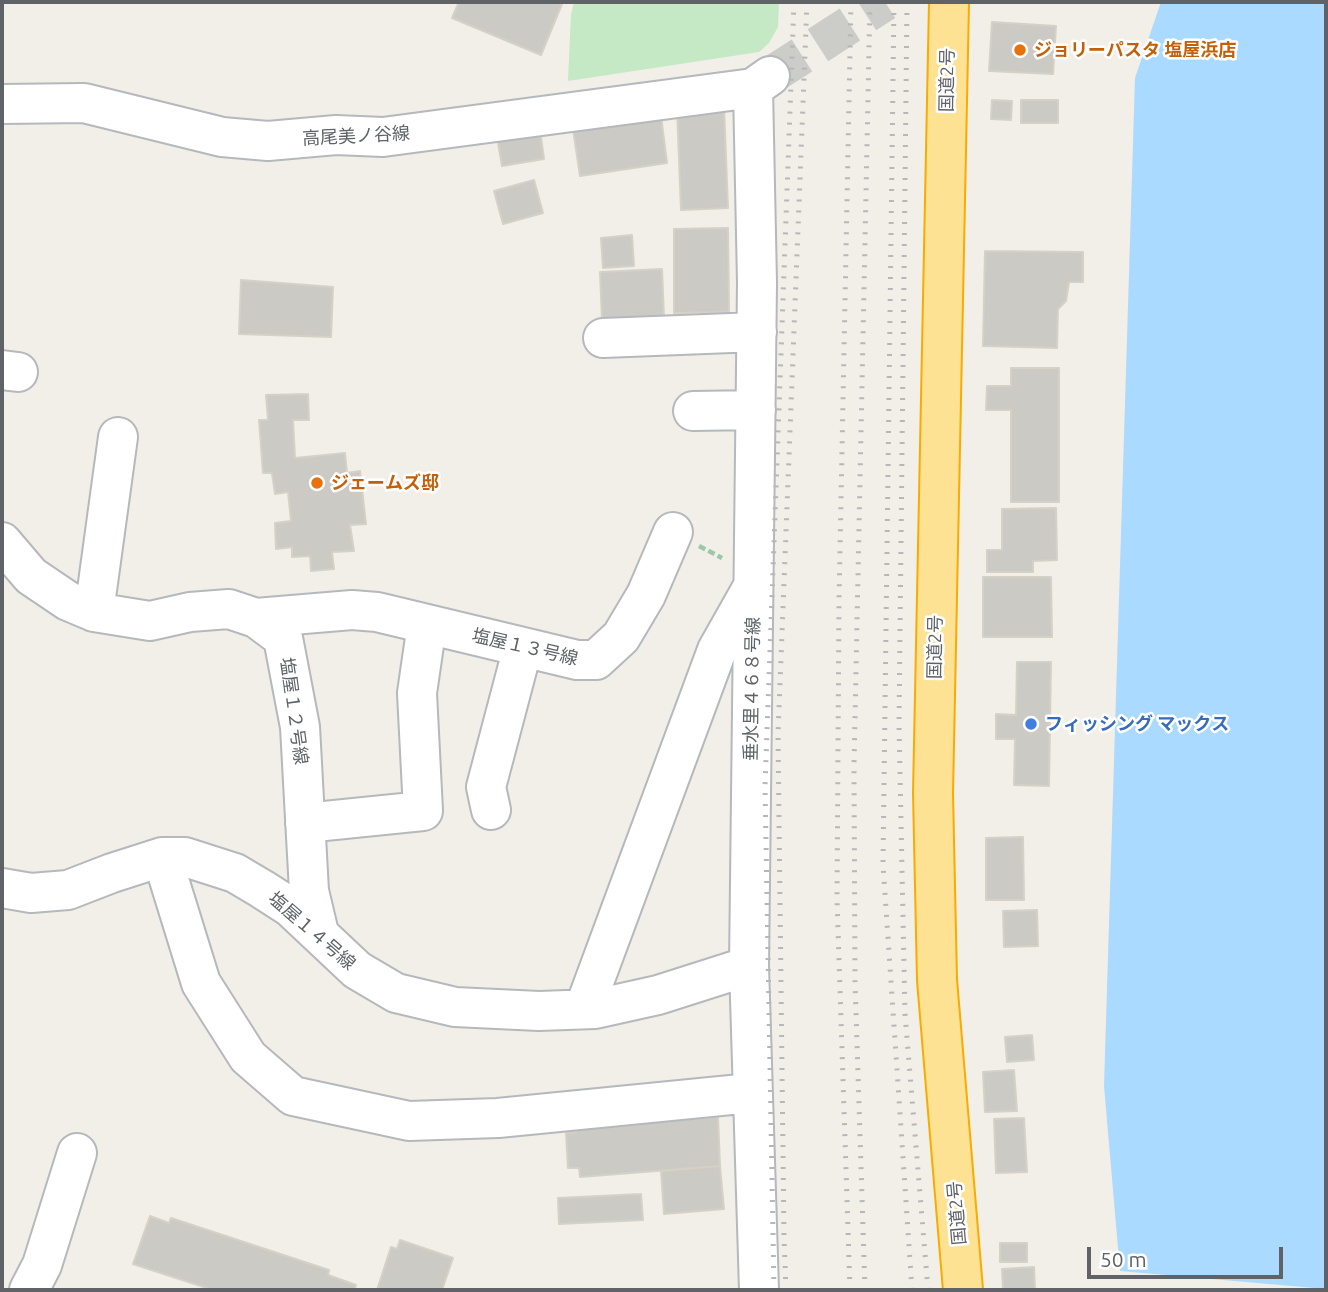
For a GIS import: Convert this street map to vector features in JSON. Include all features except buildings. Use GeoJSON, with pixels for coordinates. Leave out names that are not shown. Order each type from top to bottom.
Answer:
{"type":"FeatureCollection","features":[{"type":"Feature","properties":{"kind":"highway","name":"国道2号"},"geometry":{"type":"LineString","coordinates":[[948,2],[933,793],[937,980],[963,1290]]}},
{"type":"Feature","properties":{"kind":"street","name":"高尾美ノ谷線"},"geometry":{"type":"LineString","coordinates":[[2,104],[84,103],[222,137],[268,141],[336,135],[383,137],[762,82]]}},
{"type":"Feature","properties":{"kind":"street","name":"垂水里４６８号線"},"geometry":{"type":"LineString","coordinates":[[759,1290],[749,966],[762,82]]}},
{"type":"Feature","properties":{"kind":"street"},"geometry":{"type":"LineString","coordinates":[[603,338],[757,332]]}},
{"type":"Feature","properties":{"kind":"street"},"geometry":{"type":"LineString","coordinates":[[693,411],[756,410]]}},
{"type":"Feature","properties":{"kind":"street"},"geometry":{"type":"LineString","coordinates":[[94,612],[118,437]]}},
{"type":"Feature","properties":{"kind":"street","name":"塩屋１３号線"},"geometry":{"type":"LineString","coordinates":[[256,618],[352,610],[377,612],[577,660],[596,660],[621,636],[646,595],[673,532]]}},
{"type":"Feature","properties":{"kind":"street","name":"塩屋１２号線"},"geometry":{"type":"LineString","coordinates":[[2,542],[31,576],[68,601],[94,612],[150,621],[190,612],[229,609],[256,618],[283,638],[300,727],[309,891],[319,933]]}},
{"type":"Feature","properties":{"kind":"street"},"geometry":{"type":"LineString","coordinates":[[584,1009],[717,650],[753,581]]}},
{"type":"Feature","properties":{"kind":"street"},"geometry":{"type":"LineString","coordinates":[[305,823],[423,811],[417,693],[427,624]]}},
{"type":"Feature","properties":{"kind":"street"},"geometry":{"type":"LineString","coordinates":[[491,810],[486,787],[523,647]]}},
{"type":"Feature","properties":{"kind":"street"},"geometry":{"type":"LineString","coordinates":[[162,857],[201,983],[248,1057],[293,1096],[409,1121],[498,1118],[751,1093]]}},
{"type":"Feature","properties":{"kind":"street","name":"塩屋１４号線"},"geometry":{"type":"LineString","coordinates":[[2,888],[31,893],[68,890],[162,857],[185,857],[235,873],[290,907],[356,970],[396,993],[455,1007],[538,1011],[595,1009],[658,995],[749,966]]}},
{"type":"Feature","properties":{"kind":"street"},"geometry":{"type":"LineString","coordinates":[[29,1290],[42,1265],[77,1153]]}},
{"type":"Feature","properties":{"kind":"path"},"geometry":{"type":"LineString","coordinates":[[673,532],[753,581]]}},
{"type":"Feature","properties":{"kind":"green space"},"geometry":{"type":"Polygon","coordinates":[[[574,2],[779,2],[778,27],[769,43],[759,52],[568,81],[574,2]]]}},
{"type":"Feature","properties":{"kind":"water"},"geometry":{"type":"Polygon","coordinates":[[[1161,2],[1326,2],[1326,1289],[1120,1271],[1104,1086],[1135,78],[1161,2]]]}},
{"type":"Feature","properties":{"kind":"tunnel"},"geometry":{"type":"LineString","coordinates":[[770,76],[885,2]]}},
{"type":"Feature","properties":{"kind":"railway"},"geometry":{"type":"LineString","coordinates":[[774,1290],[765,786],[794,2]]}},
{"type":"Feature","properties":{"kind":"railway"},"geometry":{"type":"LineString","coordinates":[[786,1290],[778,734],[807,2]]}},
{"type":"Feature","properties":{"kind":"railway"},"geometry":{"type":"LineString","coordinates":[[850,1290],[837,899],[839,600],[851,2]]}},
{"type":"Feature","properties":{"kind":"railway"},"geometry":{"type":"LineString","coordinates":[[865,1290],[855,982],[854,766],[870,2]]}},
{"type":"Feature","properties":{"kind":"railway"},"geometry":{"type":"LineString","coordinates":[[894,2],[883,864],[912,1290]]}},
{"type":"Feature","properties":{"kind":"railway"},"geometry":{"type":"LineString","coordinates":[[907,2],[899,724],[905,1014],[928,1290]]}},
{"type":"Feature","properties":{"kind":"place","name":"ジョリーパスタ 塩屋浜店"},"geometry":{"type":"Point","coordinates":[1020,50]}},
{"type":"Feature","properties":{"kind":"place","name":"ジェームズ邸"},"geometry":{"type":"Point","coordinates":[317,483]}},
{"type":"Feature","properties":{"kind":"place","name":"フィッシング マックス"},"geometry":{"type":"Point","coordinates":[1031,724]}}]}
